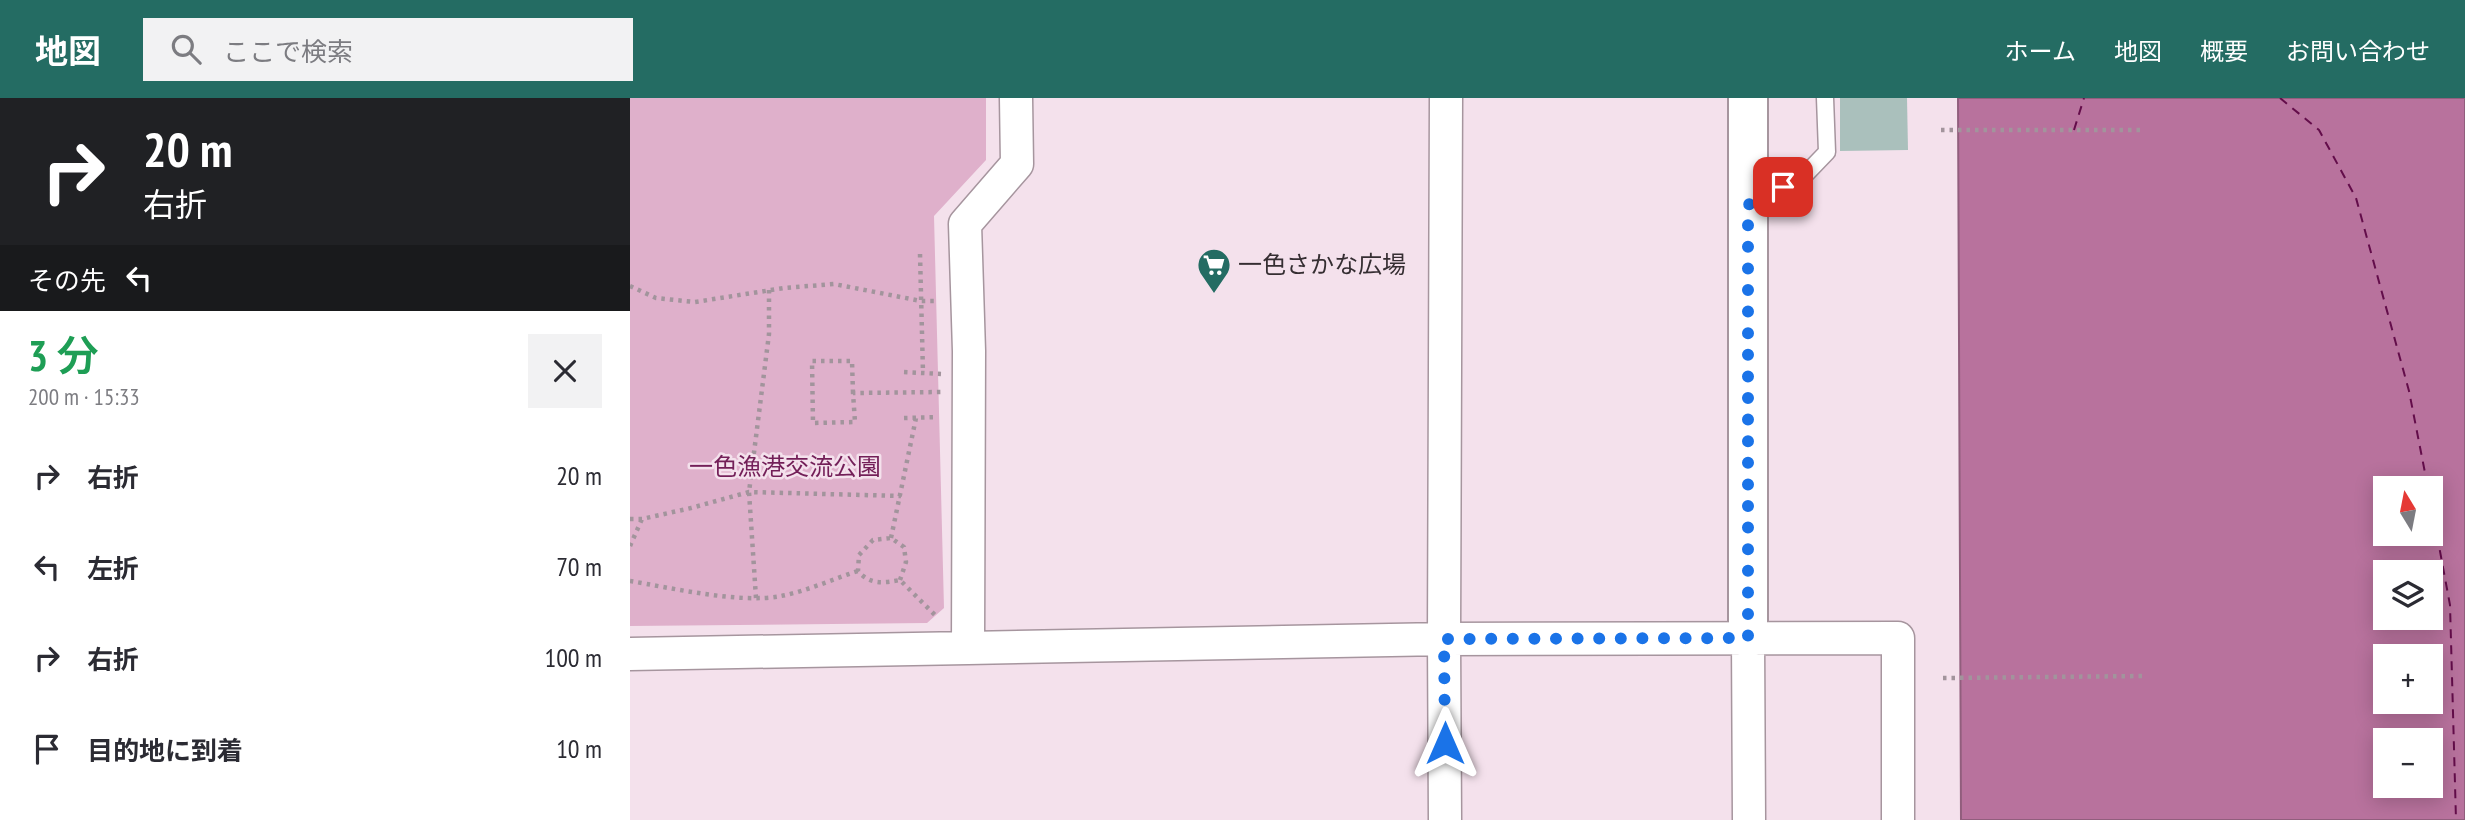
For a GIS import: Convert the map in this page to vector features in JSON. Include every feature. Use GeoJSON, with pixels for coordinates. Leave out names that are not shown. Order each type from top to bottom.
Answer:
{"type":"FeatureCollection","features":[{"type":"Feature","properties":{"kind":"street"},"geometry":{"type":"LineString","coordinates":[[968,648],[969,351],[965,224],[1017,164],[1016,98]]}},
{"type":"Feature","properties":{"kind":"street"},"geometry":{"type":"LineString","coordinates":[[1445,820],[1446,98]]}},
{"type":"Feature","properties":{"kind":"street"},"geometry":{"type":"LineString","coordinates":[[1748,98],[1749,820]]}},
{"type":"Feature","properties":{"kind":"street"},"geometry":{"type":"LineString","coordinates":[[630,654],[1444,639],[1898,638],[1898,820]]}},
{"type":"Feature","properties":{"kind":"lane"},"geometry":{"type":"LineString","coordinates":[[1748,205],[1801,179],[1827,152],[1825,98]]}},
{"type":"Feature","properties":{"kind":"path"},"geometry":{"type":"LineString","coordinates":[[1941,130],[2141,130]]}},
{"type":"Feature","properties":{"kind":"path"},"geometry":{"type":"LineString","coordinates":[[920,254],[923,373]]}},
{"type":"Feature","properties":{"kind":"path"},"geometry":{"type":"LineString","coordinates":[[630,286],[656,298],[695,302],[769,290],[834,284],[921,301],[944,301]]}},
{"type":"Feature","properties":{"kind":"path"},"geometry":{"type":"LineString","coordinates":[[756,598],[748,492],[769,334],[769,290]]}},
{"type":"Feature","properties":{"kind":"path"},"geometry":{"type":"LineString","coordinates":[[811,361],[852,361],[853,393],[855,422],[813,423],[811,361]]}},
{"type":"Feature","properties":{"kind":"path"},"geometry":{"type":"LineString","coordinates":[[904,372],[946,375]]}},
{"type":"Feature","properties":{"kind":"path"},"geometry":{"type":"LineString","coordinates":[[853,393],[934,392]]}},
{"type":"Feature","properties":{"kind":"path"},"geometry":{"type":"LineString","coordinates":[[904,418],[946,417]]}},
{"type":"Feature","properties":{"kind":"path"},"geometry":{"type":"LineString","coordinates":[[891,538],[916,418]]}},
{"type":"Feature","properties":{"kind":"path"},"geometry":{"type":"LineString","coordinates":[[630,519],[642,519],[748,492],[901,496]]}},
{"type":"Feature","properties":{"kind":"path"},"geometry":{"type":"LineString","coordinates":[[630,546],[642,519]]}},
{"type":"Feature","properties":{"kind":"path"},"geometry":{"type":"LineString","coordinates":[[891,538],[904,547],[906,562],[900,580],[880,584],[864,578],[858,570],[859,555],[873,540],[891,538]]}},
{"type":"Feature","properties":{"kind":"path"},"geometry":{"type":"LineString","coordinates":[[630,581],[685,591],[756,598],[781,596],[858,570]]}},
{"type":"Feature","properties":{"kind":"path"},"geometry":{"type":"LineString","coordinates":[[900,580],[940,621]]}},
{"type":"Feature","properties":{"kind":"path"},"geometry":{"type":"LineString","coordinates":[[1943,678],[2146,676]]}},
{"type":"Feature","properties":{"kind":"green space","name":"一色漁港交流公園"},"geometry":{"type":"Polygon","coordinates":[[[630,98],[986,98],[986,160],[934,216],[944,608],[927,623],[630,626],[630,98]]]}},
{"type":"Feature","properties":{"kind":"shaded area"},"geometry":{"type":"Polygon","coordinates":[[[1958,98],[2465,98],[2465,820],[1961,820],[1958,98]]]}},
{"type":"Feature","properties":{"kind":"building"},"geometry":{"type":"Polygon","coordinates":[[[1840,98],[1907,98],[1908,150],[1840,151],[1840,98]]]}},
{"type":"Feature","properties":{"kind":"ferry route"},"geometry":{"type":"LineString","coordinates":[[2074,130],[2084,98]]}},
{"type":"Feature","properties":{"kind":"ferry route"},"geometry":{"type":"LineString","coordinates":[[2280,98],[2319,130],[2356,198],[2409,391],[2426,476]]}},
{"type":"Feature","properties":{"kind":"ferry route"},"geometry":{"type":"LineString","coordinates":[[2439,546],[2450,605],[2456,820]]}},
{"type":"Feature","properties":{"kind":"place","name":"一色さかな広場"},"geometry":{"type":"Point","coordinates":[1214,295]}},
{"type":"Feature","properties":{"kind":"route"},"geometry":{"type":"LineString","coordinates":[[1445,743],[1444,639],[1748,638],[1748,205],[1783,187]]}}]}
